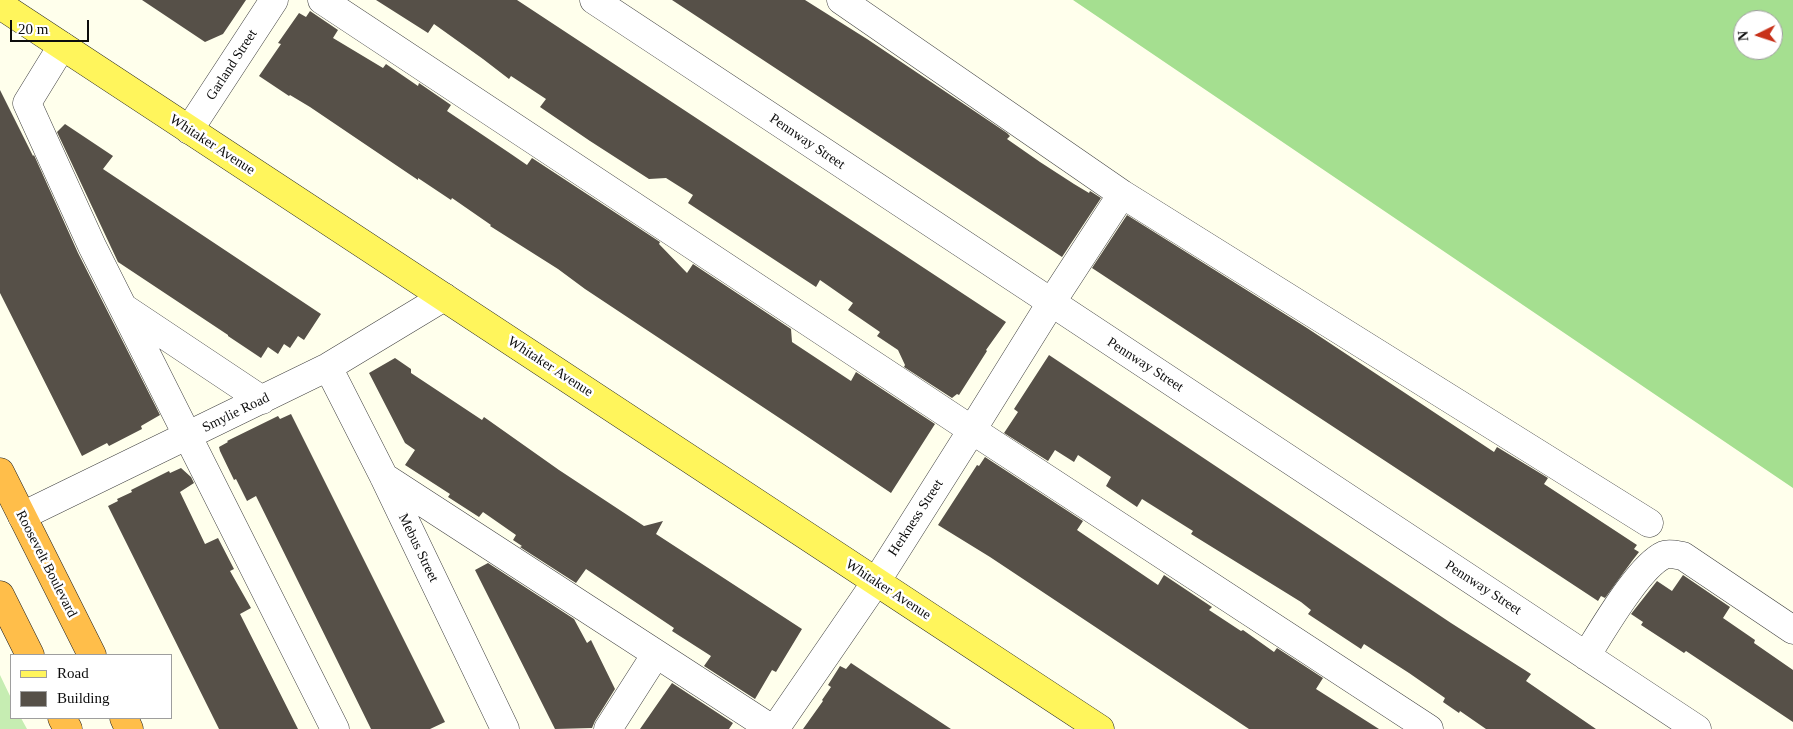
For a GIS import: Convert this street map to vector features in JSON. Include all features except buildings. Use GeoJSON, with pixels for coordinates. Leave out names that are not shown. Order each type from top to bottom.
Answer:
{"type":"FeatureCollection","features":[{"type":"Feature","properties":{"kind":"highway","name":"Roosevelt Boulevard"},"geometry":{"type":"LineString","coordinates":[[0,472],[91,654]]}},
{"type":"Feature","properties":{"kind":"highway"},"geometry":{"type":"LineString","coordinates":[[0,595],[30,654]]}},
{"type":"Feature","properties":{"kind":"main road","name":"Whitaker Avenue"},"geometry":{"type":"LineString","coordinates":[[0,5],[1100,729]]}},
{"type":"Feature","properties":{"kind":"street","name":"Garland Street"},"geometry":{"type":"LineString","coordinates":[[189,130],[274,0]]}},
{"type":"Feature","properties":{"kind":"street"},"geometry":{"type":"LineString","coordinates":[[322,0],[972,430],[1429,729]]}},
{"type":"Feature","properties":{"kind":"street","name":"Pennway Street"},"geometry":{"type":"LineString","coordinates":[[594,0],[1586,656],[1667,720],[1697,729]]}},
{"type":"Feature","properties":{"kind":"street"},"geometry":{"type":"LineString","coordinates":[[841,0],[1122,194],[1649,523]]}},
{"type":"Feature","properties":{"kind":"street"},"geometry":{"type":"LineString","coordinates":[[62,46],[28,103],[92,246],[335,729]]}},
{"type":"Feature","properties":{"kind":"street","name":"Herkness Street"},"geometry":{"type":"LineString","coordinates":[[773,729],[876,582],[1050,303],[1122,194]]}},
{"type":"Feature","properties":{"kind":"street","name":"Smylie Road"},"geometry":{"type":"LineString","coordinates":[[22,516],[187,437],[357,352],[444,297]]}},
{"type":"Feature","properties":{"kind":"street"},"geometry":{"type":"LineString","coordinates":[[122,307],[262,400]]}},
{"type":"Feature","properties":{"kind":"street","name":"Mebus Street"},"geometry":{"type":"LineString","coordinates":[[328,367],[384,477],[505,729]]}},
{"type":"Feature","properties":{"kind":"street"},"geometry":{"type":"LineString","coordinates":[[384,477],[773,729]]}},
{"type":"Feature","properties":{"kind":"street"},"geometry":{"type":"LineString","coordinates":[[1586,656],[1639,576],[1651,563],[1666,554],[1683,556],[1793,630]]}},
{"type":"Feature","properties":{"kind":"street"},"geometry":{"type":"LineString","coordinates":[[608,729],[656,654]]}},
{"type":"Feature","properties":{"kind":"green space"},"geometry":{"type":"Polygon","coordinates":[[[1073,0],[1793,0],[1793,488],[1073,0]]]}},
{"type":"Feature","properties":{"kind":"green space"},"geometry":{"type":"Polygon","coordinates":[[[0,675],[10,696],[10,719],[22,719],[27,729],[0,729],[0,675]]]}}]}
